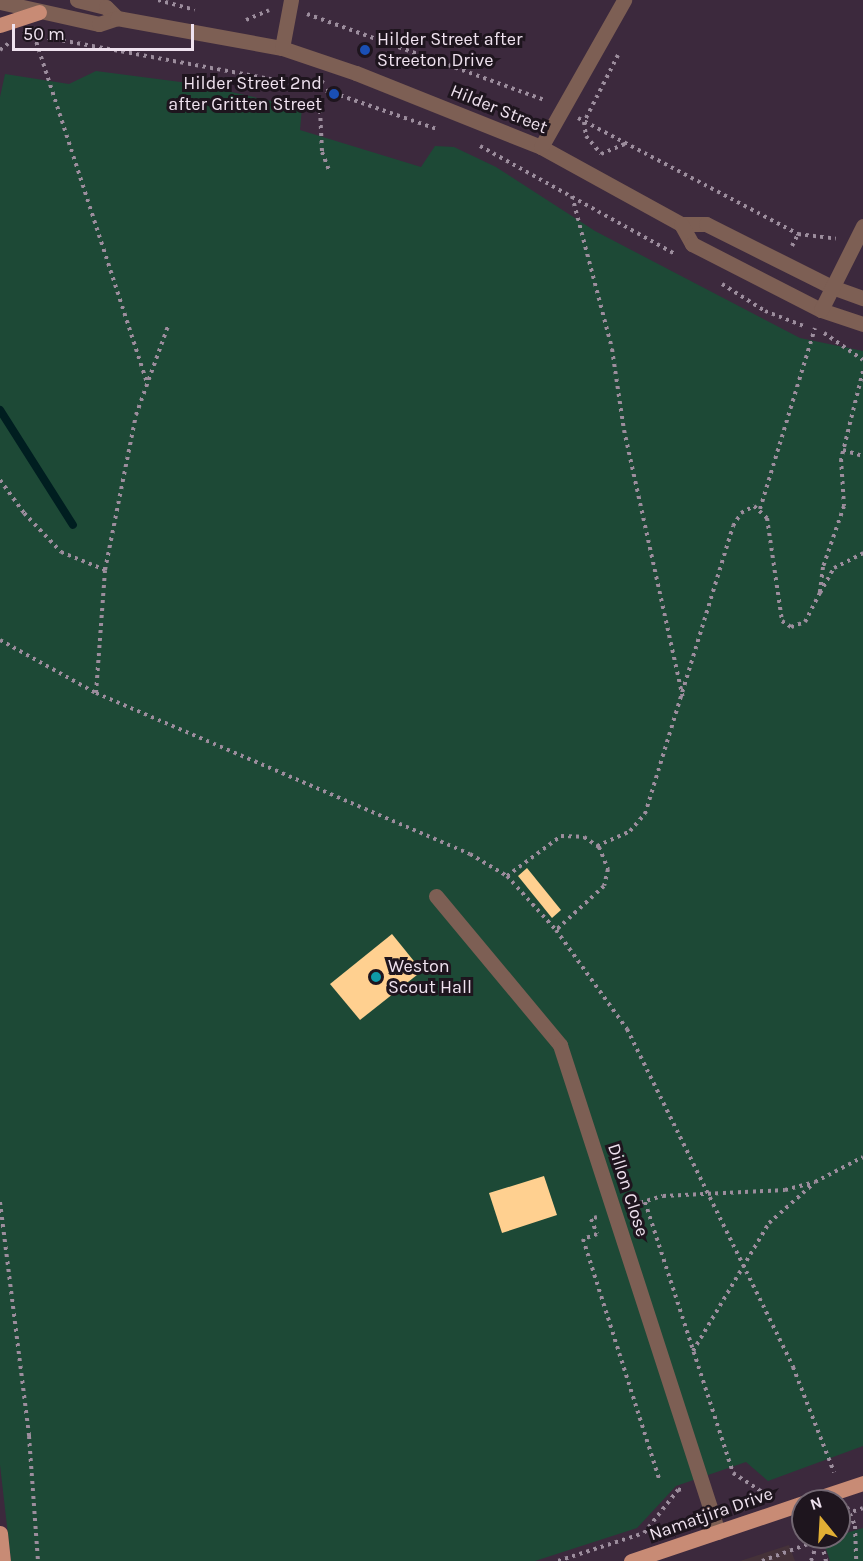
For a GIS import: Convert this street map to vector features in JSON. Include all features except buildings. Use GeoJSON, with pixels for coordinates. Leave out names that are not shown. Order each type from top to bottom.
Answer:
{"type":"FeatureCollection","features":[{"type":"Feature","properties":{"kind":"main road"},"geometry":{"type":"LineString","coordinates":[[0,25],[39,12]]}},
{"type":"Feature","properties":{"kind":"main road","name":"Namatjira Drive"},"geometry":{"type":"LineString","coordinates":[[845,1489],[863,1483]]}},
{"type":"Feature","properties":{"kind":"main road","name":"Namatjira Drive"},"geometry":{"type":"LineString","coordinates":[[631,1561],[791,1507]]}},
{"type":"Feature","properties":{"kind":"main road"},"geometry":{"type":"LineString","coordinates":[[0,1533],[3,1561]]}},
{"type":"Feature","properties":{"kind":"street","name":"Hilder Street"},"geometry":{"type":"LineString","coordinates":[[77,0],[106,7],[117,18]]}},
{"type":"Feature","properties":{"kind":"street"},"geometry":{"type":"LineString","coordinates":[[541,147],[560,108],[624,0]]}},
{"type":"Feature","properties":{"kind":"street","name":"Hilder Street"},"geometry":{"type":"LineString","coordinates":[[0,2],[99,24],[117,18],[282,48],[330,66],[356,72],[541,147],[681,224],[706,224],[832,287],[863,298]]}},
{"type":"Feature","properties":{"kind":"street"},"geometry":{"type":"LineString","coordinates":[[282,48],[290,3]]}},
{"type":"Feature","properties":{"kind":"street","name":"Hilder Street"},"geometry":{"type":"LineString","coordinates":[[681,224],[692,244],[821,310],[863,324]]}},
{"type":"Feature","properties":{"kind":"street"},"geometry":{"type":"LineString","coordinates":[[821,310],[860,231]]}},
{"type":"Feature","properties":{"kind":"street","name":"Dillon Close"},"geometry":{"type":"LineString","coordinates":[[436,896],[560,1045],[718,1532]]}},
{"type":"Feature","properties":{"kind":"path"},"geometry":{"type":"LineString","coordinates":[[158,0],[202,12]]}},
{"type":"Feature","properties":{"kind":"path"},"geometry":{"type":"LineString","coordinates":[[235,21],[250,20],[272,8],[290,3],[531,93],[798,234],[835,239],[860,231]]}},
{"type":"Feature","properties":{"kind":"path"},"geometry":{"type":"LineString","coordinates":[[147,382],[34,35],[319,88],[440,129]]}},
{"type":"Feature","properties":{"kind":"path"},"geometry":{"type":"LineString","coordinates":[[622,47],[584,122],[586,136],[601,154],[625,143]]}},
{"type":"Feature","properties":{"kind":"path"},"geometry":{"type":"LineString","coordinates":[[329,170],[322,152],[319,88],[330,66]]}},
{"type":"Feature","properties":{"kind":"path"},"geometry":{"type":"LineString","coordinates":[[470,141],[678,256]]}},
{"type":"Feature","properties":{"kind":"path"},"geometry":{"type":"LineString","coordinates":[[571,195],[612,349],[624,430],[683,699]]}},
{"type":"Feature","properties":{"kind":"path"},"geometry":{"type":"LineString","coordinates":[[717,281],[765,311],[815,330],[863,360]]}},
{"type":"Feature","properties":{"kind":"path"},"geometry":{"type":"LineString","coordinates":[[760,508],[821,310]]}},
{"type":"Feature","properties":{"kind":"path"},"geometry":{"type":"LineString","coordinates":[[96,693],[105,570],[136,415],[168,326]]}},
{"type":"Feature","properties":{"kind":"path"},"geometry":{"type":"LineString","coordinates":[[820,593],[823,567],[846,498],[841,462],[863,371]]}},
{"type":"Feature","properties":{"kind":"path"},"geometry":{"type":"LineString","coordinates":[[843,450],[863,456]]}},
{"type":"Feature","properties":{"kind":"path"},"geometry":{"type":"LineString","coordinates":[[0,480],[24,513],[61,552],[105,570]]}},
{"type":"Feature","properties":{"kind":"path"},"geometry":{"type":"LineString","coordinates":[[597,846],[630,831],[645,813],[683,699],[733,526],[747,508],[760,508]]}},
{"type":"Feature","properties":{"kind":"path"},"geometry":{"type":"LineString","coordinates":[[760,508],[767,518],[782,621],[791,627],[805,622],[834,568],[863,553]]}},
{"type":"Feature","properties":{"kind":"path"},"geometry":{"type":"LineString","coordinates":[[507,876],[561,836],[579,835],[597,846],[607,863],[604,886],[556,930]]}},
{"type":"Feature","properties":{"kind":"path"},"geometry":{"type":"LineString","coordinates":[[659,1479],[583,1239],[597,1234],[591,1220],[614,1211],[674,1195],[785,1190],[815,1182],[863,1157]]}},
{"type":"Feature","properties":{"kind":"path"},"geometry":{"type":"LineString","coordinates":[[693,1351],[769,1223],[815,1182]]}},
{"type":"Feature","properties":{"kind":"path"},"geometry":{"type":"LineString","coordinates":[[0,1202],[29,1436],[38,1561]]}},
{"type":"Feature","properties":{"kind":"path"},"geometry":{"type":"LineString","coordinates":[[645,1202],[733,1473],[765,1494]]}},
{"type":"Feature","properties":{"kind":"path"},"geometry":{"type":"LineString","coordinates":[[558,1561],[644,1533],[678,1490]]}},
{"type":"Feature","properties":{"kind":"path"},"geometry":{"type":"LineString","coordinates":[[855,1526],[856,1561]]}},
{"type":"Feature","properties":{"kind":"path"},"geometry":{"type":"LineString","coordinates":[[762,1561],[793,1549]]}},
{"type":"Feature","properties":{"kind":"shaded area"},"geometry":{"type":"Polygon","coordinates":[[[789,1545],[795,1561],[740,1561],[789,1545]]]}},
{"type":"Feature","properties":{"kind":"green space"},"geometry":{"type":"Polygon","coordinates":[[[96,71],[196,84],[302,108],[300,130],[421,167],[435,146],[454,147],[496,167],[595,231],[800,338],[863,351],[863,1446],[768,1481],[746,1462],[676,1486],[637,1528],[535,1561],[11,1561],[0,1465],[0,97],[5,74],[69,84],[96,71]]]}},
{"type":"Feature","properties":{"kind":"green space"},"geometry":{"type":"Polygon","coordinates":[[[863,1528],[863,1561],[830,1561],[826,1549],[851,1549],[851,1532],[863,1528]]]}},
{"type":"Feature","properties":{"kind":"waterway"},"geometry":{"type":"LineString","coordinates":[[0,410],[73,525]]}},
{"type":"Feature","properties":{"kind":"place","name":"Hilder Street after Streeton Drive"},"geometry":{"type":"Point","coordinates":[365,50]}},
{"type":"Feature","properties":{"kind":"place","name":"Hilder Street 2nd after Gritten Street"},"geometry":{"type":"Point","coordinates":[334,94]}},
{"type":"Feature","properties":{"kind":"place","name":"Weston Scout Hall"},"geometry":{"type":"Point","coordinates":[376,977]}}]}
